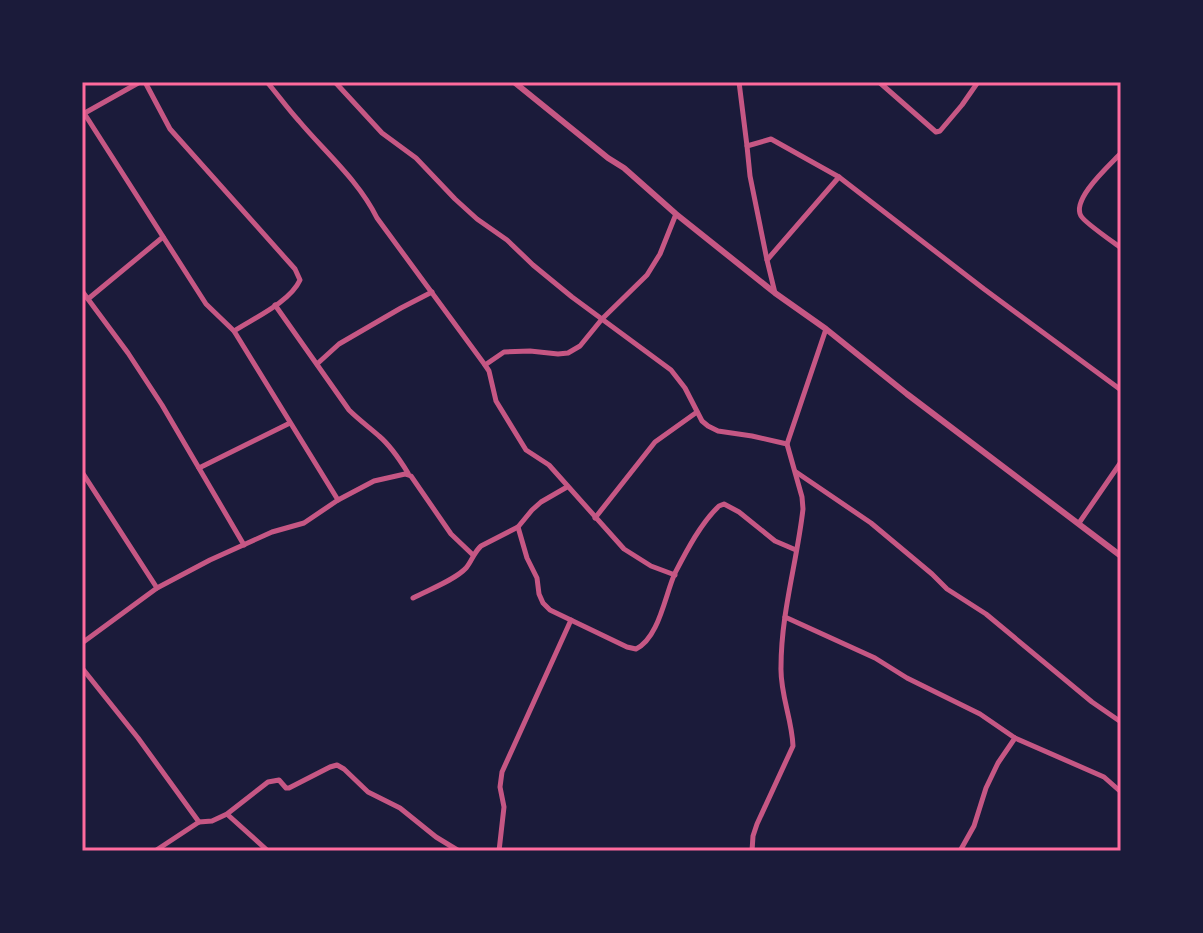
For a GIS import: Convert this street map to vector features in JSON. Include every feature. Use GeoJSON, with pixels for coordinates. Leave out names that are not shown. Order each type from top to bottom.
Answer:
{"type":"FeatureCollection","features":[{"type":"Feature","properties":{"kind":"street"},"geometry":{"type":"LineString","coordinates":[[234,331],[295,290],[300,280],[295,269],[170,129],[142,82],[83,114],[206,304],[234,331],[338,500]]}},
{"type":"Feature","properties":{"kind":"street"},"geometry":{"type":"LineString","coordinates":[[267,82],[370,204],[377,218],[485,365],[496,401],[526,450],[549,465],[612,538],[651,566],[675,575]]}},
{"type":"Feature","properties":{"kind":"street"},"geometry":{"type":"LineString","coordinates":[[335,82],[382,133],[416,158],[477,219],[507,240],[551,280],[671,370],[708,426],[718,431],[787,444]]}},
{"type":"Feature","properties":{"kind":"street"},"geometry":{"type":"LineString","coordinates":[[514,82],[775,293],[1121,556]]}},
{"type":"Feature","properties":{"kind":"street"},"geometry":{"type":"LineString","coordinates":[[739,82],[750,176],[775,293]]}},
{"type":"Feature","properties":{"kind":"street"},"geometry":{"type":"LineString","coordinates":[[879,82],[936,132],[940,131],[978,82]]}},
{"type":"Feature","properties":{"kind":"street"},"geometry":{"type":"LineString","coordinates":[[747,146],[771,139],[839,177],[1121,390]]}},
{"type":"Feature","properties":{"kind":"street"},"geometry":{"type":"LineString","coordinates":[[1121,153],[1082,196],[1078,206],[1081,216],[1121,248]]}},
{"type":"Feature","properties":{"kind":"street"},"geometry":{"type":"LineString","coordinates":[[767,260],[839,177]]}},
{"type":"Feature","properties":{"kind":"street"},"geometry":{"type":"LineString","coordinates":[[485,365],[504,352],[558,354],[575,350],[647,275],[676,214]]}},
{"type":"Feature","properties":{"kind":"street"},"geometry":{"type":"LineString","coordinates":[[88,299],[163,237]]}},
{"type":"Feature","properties":{"kind":"street"},"geometry":{"type":"LineString","coordinates":[[82,291],[145,379],[244,545]]}},
{"type":"Feature","properties":{"kind":"street"},"geometry":{"type":"LineString","coordinates":[[317,364],[339,344],[432,292]]}},
{"type":"Feature","properties":{"kind":"street"},"geometry":{"type":"LineString","coordinates":[[275,305],[349,410],[380,436],[398,457],[451,534],[473,555]]}},
{"type":"Feature","properties":{"kind":"street"},"geometry":{"type":"LineString","coordinates":[[752,851],[757,824],[793,746],[781,674],[785,617],[803,509],[787,444],[826,329]]}},
{"type":"Feature","properties":{"kind":"street"},"geometry":{"type":"LineString","coordinates":[[595,518],[655,442],[697,412]]}},
{"type":"Feature","properties":{"kind":"street"},"geometry":{"type":"LineString","coordinates":[[199,468],[290,423]]}},
{"type":"Feature","properties":{"kind":"street"},"geometry":{"type":"LineString","coordinates":[[1079,523],[1121,462]]}},
{"type":"Feature","properties":{"kind":"street"},"geometry":{"type":"LineString","coordinates":[[82,472],[157,588]]}},
{"type":"Feature","properties":{"kind":"street"},"geometry":{"type":"LineString","coordinates":[[795,472],[871,523],[947,589],[986,614],[1092,702],[1121,722]]}},
{"type":"Feature","properties":{"kind":"street"},"geometry":{"type":"LineString","coordinates":[[82,643],[157,588],[282,528],[304,523],[374,481],[409,474]]}},
{"type":"Feature","properties":{"kind":"street"},"geometry":{"type":"LineString","coordinates":[[413,598],[459,574],[481,546],[518,527],[541,502],[567,487]]}},
{"type":"Feature","properties":{"kind":"street"},"geometry":{"type":"LineString","coordinates":[[518,527],[543,603],[550,610],[636,649],[646,642],[655,626],[675,575],[706,522],[724,504],[775,541],[796,550]]}},
{"type":"Feature","properties":{"kind":"street"},"geometry":{"type":"LineString","coordinates":[[785,617],[875,658],[907,678],[980,714],[1033,748],[1104,777],[1121,792]]}},
{"type":"Feature","properties":{"kind":"street"},"geometry":{"type":"LineString","coordinates":[[499,851],[504,807],[500,787],[502,772],[571,620]]}},
{"type":"Feature","properties":{"kind":"street"},"geometry":{"type":"LineString","coordinates":[[82,668],[199,822]]}},
{"type":"Feature","properties":{"kind":"street"},"geometry":{"type":"LineString","coordinates":[[960,851],[974,826],[998,763],[1015,738]]}},
{"type":"Feature","properties":{"kind":"street"},"geometry":{"type":"LineString","coordinates":[[155,851],[199,822],[212,821],[227,814],[268,782],[279,780],[289,788],[337,765],[368,792],[400,808],[459,851]]}},
{"type":"Feature","properties":{"kind":"street"},"geometry":{"type":"LineString","coordinates":[[227,814],[268,851]]}}]}
